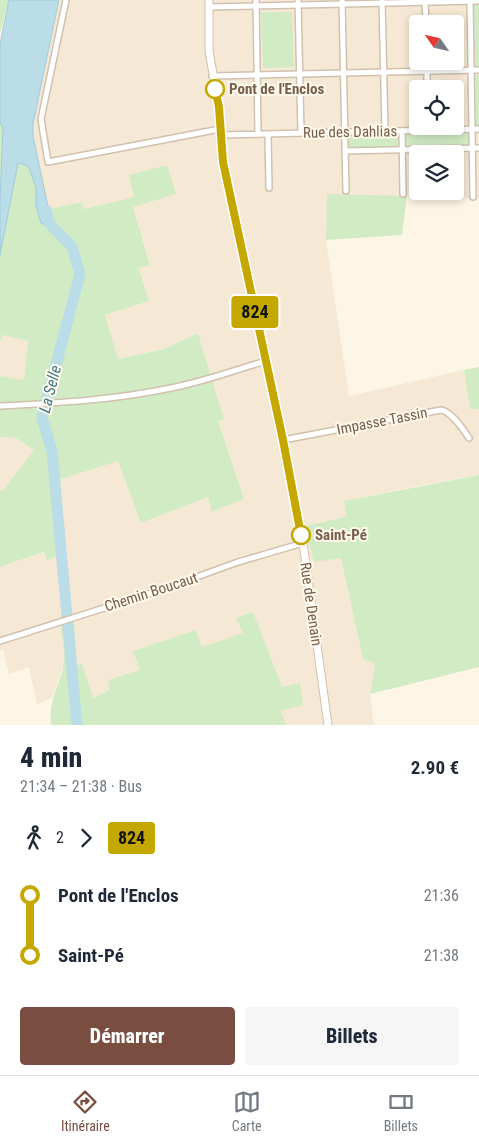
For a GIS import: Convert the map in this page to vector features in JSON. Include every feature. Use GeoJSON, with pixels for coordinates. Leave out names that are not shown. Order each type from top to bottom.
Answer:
{"type":"FeatureCollection","features":[{"type":"Feature","properties":{"kind":"street","name":"Rue des Dahlias"},"geometry":{"type":"LineString","coordinates":[[66,0],[41,119],[48,162],[220,132],[268,134],[409,130]]}},
{"type":"Feature","properties":{"kind":"street"},"geometry":{"type":"LineString","coordinates":[[425,1],[426,15]]}},
{"type":"Feature","properties":{"kind":"street"},"geometry":{"type":"LineString","coordinates":[[470,1],[472,129],[476,148],[473,197]]}},
{"type":"Feature","properties":{"kind":"street"},"geometry":{"type":"LineString","coordinates":[[209,3],[479,1]]}},
{"type":"Feature","properties":{"kind":"street"},"geometry":{"type":"LineString","coordinates":[[342,2],[346,192]]}},
{"type":"Feature","properties":{"kind":"street"},"geometry":{"type":"LineString","coordinates":[[382,2],[385,131]]}},
{"type":"Feature","properties":{"kind":"street","name":"Rue de Denain"},"geometry":{"type":"LineString","coordinates":[[209,3],[209,51],[218,102],[222,156],[283,440],[303,543],[328,725]]}},
{"type":"Feature","properties":{"kind":"street"},"geometry":{"type":"LineString","coordinates":[[256,3],[258,134]]}},
{"type":"Feature","properties":{"kind":"street"},"geometry":{"type":"LineString","coordinates":[[298,3],[301,133]]}},
{"type":"Feature","properties":{"kind":"street"},"geometry":{"type":"LineString","coordinates":[[212,76],[479,70]]}},
{"type":"Feature","properties":{"kind":"street"},"geometry":{"type":"LineString","coordinates":[[427,71],[427,80]]}},
{"type":"Feature","properties":{"kind":"street","name":"Rue des Dahlias"},"geometry":{"type":"LineString","coordinates":[[464,129],[479,129]]}},
{"type":"Feature","properties":{"kind":"street"},"geometry":{"type":"LineString","coordinates":[[402,131],[403,194]]}},
{"type":"Feature","properties":{"kind":"street"},"geometry":{"type":"LineString","coordinates":[[268,134],[269,188]]}},
{"type":"Feature","properties":{"kind":"street"},"geometry":{"type":"LineString","coordinates":[[345,151],[476,148]]}},
{"type":"Feature","properties":{"kind":"street"},"geometry":{"type":"LineString","coordinates":[[0,406],[102,400],[171,388],[266,361]]}},
{"type":"Feature","properties":{"kind":"street","name":"Impasse Tassin"},"geometry":{"type":"LineString","coordinates":[[283,440],[441,410],[448,413],[469,438]]}},
{"type":"Feature","properties":{"kind":"street","name":"Chemin Boucaut"},"geometry":{"type":"LineString","coordinates":[[0,641],[164,589],[238,562],[303,543]]}},
{"type":"Feature","properties":{"kind":"shaded area"},"geometry":{"type":"Polygon","coordinates":[[[59,0],[479,0],[479,199],[464,199],[464,145],[409,145],[409,197],[327,194],[326,240],[349,396],[464,370],[470,409],[479,409],[479,475],[344,501],[346,517],[341,557],[363,659],[375,664],[370,694],[374,725],[84,725],[63,666],[52,698],[37,704],[29,667],[9,674],[3,650],[0,650],[0,567],[45,552],[47,560],[58,480],[118,460],[141,523],[208,497],[213,512],[244,499],[218,421],[223,420],[198,333],[164,349],[117,359],[105,315],[149,301],[139,267],[150,264],[133,207],[168,165],[130,175],[134,197],[84,209],[81,202],[48,209],[33,136],[33,124],[59,0]]]}},
{"type":"Feature","properties":{"kind":"shaded area"},"geometry":{"type":"Polygon","coordinates":[[[2,335],[28,341],[24,380],[0,376],[0,343],[2,335]]]}},
{"type":"Feature","properties":{"kind":"shaded area"},"geometry":{"type":"Polygon","coordinates":[[[0,437],[16,438],[35,450],[3,492],[0,490],[0,437]]]}},
{"type":"Feature","properties":{"kind":"green space"},"geometry":{"type":"Polygon","coordinates":[[[0,0],[9,0],[0,34],[0,0]]]}},
{"type":"Feature","properties":{"kind":"green space"},"geometry":{"type":"Polygon","coordinates":[[[474,5],[479,5],[479,66],[475,66],[474,5]]]}},
{"type":"Feature","properties":{"kind":"green space"},"geometry":{"type":"Polygon","coordinates":[[[261,12],[292,12],[294,67],[263,68],[261,12]]]}},
{"type":"Feature","properties":{"kind":"green space"},"geometry":{"type":"Polygon","coordinates":[[[475,75],[479,75],[479,127],[476,127],[475,75]]]}},
{"type":"Feature","properties":{"kind":"green space"},"geometry":{"type":"Polygon","coordinates":[[[0,123],[3,128],[0,197],[0,123]]]}},
{"type":"Feature","properties":{"kind":"green space"},"geometry":{"type":"Polygon","coordinates":[[[464,132],[470,132],[470,145],[409,145],[409,147],[406,147],[405,134],[464,135],[464,132]]]}},
{"type":"Feature","properties":{"kind":"green space"},"geometry":{"type":"Polygon","coordinates":[[[398,134],[398,147],[348,148],[348,135],[398,134]]]}},
{"type":"Feature","properties":{"kind":"green space"},"geometry":{"type":"Polygon","coordinates":[[[18,163],[28,166],[36,187],[36,206],[41,223],[47,227],[51,221],[48,209],[82,202],[84,209],[134,197],[129,175],[167,165],[176,194],[133,207],[150,265],[139,268],[149,301],[105,315],[118,359],[164,349],[198,333],[224,420],[218,421],[244,499],[212,512],[208,497],[141,523],[118,461],[58,480],[65,553],[47,560],[44,552],[0,567],[0,490],[3,491],[34,450],[16,438],[0,437],[0,376],[24,380],[28,341],[2,335],[0,343],[0,255],[18,163]]]}},
{"type":"Feature","properties":{"kind":"green space"},"geometry":{"type":"Polygon","coordinates":[[[327,194],[407,196],[402,235],[326,240],[327,194]]]}},
{"type":"Feature","properties":{"kind":"green space"},"geometry":{"type":"Polygon","coordinates":[[[479,367],[479,409],[470,409],[464,370],[479,367]]]}},
{"type":"Feature","properties":{"kind":"green space"},"geometry":{"type":"Polygon","coordinates":[[[479,475],[479,667],[370,694],[375,664],[363,659],[341,558],[314,562],[305,526],[346,517],[344,501],[479,475]]]}},
{"type":"Feature","properties":{"kind":"green space"},"geometry":{"type":"Polygon","coordinates":[[[253,612],[282,687],[300,683],[303,705],[281,711],[286,725],[51,725],[52,703],[64,663],[61,625],[74,622],[77,665],[82,664],[93,698],[110,690],[108,680],[140,670],[133,651],[196,630],[202,647],[243,633],[236,618],[253,612]]]}},
{"type":"Feature","properties":{"kind":"water"},"geometry":{"type":"Polygon","coordinates":[[[9,0],[59,0],[33,124],[33,136],[51,221],[48,227],[41,223],[36,206],[36,187],[28,166],[18,163],[0,255],[3,128],[0,123],[0,44],[9,0]]]}},
{"type":"Feature","properties":{"kind":"waterway","name":"La Selle"},"geometry":{"type":"LineString","coordinates":[[46,210],[49,223],[72,247],[80,274],[42,418],[52,451],[77,725]]}},
{"type":"Feature","properties":{"kind":"bus line","name":"824"},"geometry":{"type":"LineString","coordinates":[[215,89],[219,107],[223,162],[283,440],[301,535]]}},
{"type":"Feature","properties":{"kind":"place","name":"Pont de l'Enclos"},"geometry":{"type":"Point","coordinates":[215,89]}},
{"type":"Feature","properties":{"kind":"place","name":"Saint-Pé"},"geometry":{"type":"Point","coordinates":[301,535]}}]}
